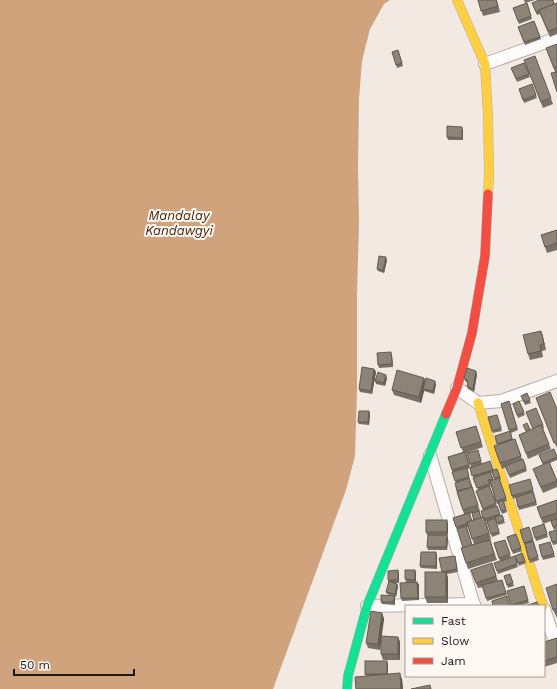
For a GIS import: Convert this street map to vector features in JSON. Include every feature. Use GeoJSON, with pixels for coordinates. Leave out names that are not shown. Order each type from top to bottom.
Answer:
{"type":"FeatureCollection","features":[{"type":"Feature","properties":{"kind":"street"},"geometry":{"type":"LineString","coordinates":[[347,689],[348,676],[367,606],[457,388],[472,333],[485,256],[489,173],[485,64],[457,0]]}},
{"type":"Feature","properties":{"kind":"street"},"geometry":{"type":"LineString","coordinates":[[485,64],[557,38]]}},
{"type":"Feature","properties":{"kind":"street"},"geometry":{"type":"LineString","coordinates":[[478,403],[501,401],[557,381]]}},
{"type":"Feature","properties":{"kind":"street"},"geometry":{"type":"LineString","coordinates":[[457,388],[478,403],[543,605]]}},
{"type":"Feature","properties":{"kind":"street"},"geometry":{"type":"LineString","coordinates":[[430,455],[474,605]]}},
{"type":"Feature","properties":{"kind":"street"},"geometry":{"type":"LineString","coordinates":[[367,606],[405,606]]}},
{"type":"Feature","properties":{"kind":"street"},"geometry":{"type":"LineString","coordinates":[[545,613],[552,640]]}},
{"type":"Feature","properties":{"kind":"water","name":"Mandalay Kandawgyi"},"geometry":{"type":"Polygon","coordinates":[[[0,0],[390,0],[384,4],[370,29],[362,61],[359,99],[359,223],[355,456],[346,490],[273,689],[0,689],[0,0]]]}},
{"type":"Feature","properties":{"kind":"building"},"geometry":{"type":"Polygon","coordinates":[[[478,0],[496,0],[498,6],[481,11],[478,0]]]}},
{"type":"Feature","properties":{"kind":"building"},"geometry":{"type":"Polygon","coordinates":[[[539,0],[553,0],[554,4],[536,12],[532,3],[539,0]]]}},
{"type":"Feature","properties":{"kind":"building"},"geometry":{"type":"Polygon","coordinates":[[[527,3],[531,16],[518,21],[513,8],[527,3]]]}},
{"type":"Feature","properties":{"kind":"building"},"geometry":{"type":"Polygon","coordinates":[[[557,3],[557,28],[548,31],[539,10],[557,3]]]}},
{"type":"Feature","properties":{"kind":"building"},"geometry":{"type":"Polygon","coordinates":[[[534,21],[540,37],[524,42],[518,27],[534,21]]]}},
{"type":"Feature","properties":{"kind":"building"},"geometry":{"type":"Polygon","coordinates":[[[557,44],[557,67],[554,68],[546,48],[557,44]]]}},
{"type":"Feature","properties":{"kind":"building"},"geometry":{"type":"Polygon","coordinates":[[[398,50],[402,63],[396,65],[392,52],[398,50]]]}},
{"type":"Feature","properties":{"kind":"building"},"geometry":{"type":"Polygon","coordinates":[[[535,56],[551,98],[541,102],[524,60],[535,56]]]}},
{"type":"Feature","properties":{"kind":"building"},"geometry":{"type":"Polygon","coordinates":[[[524,63],[529,74],[516,79],[511,68],[524,63]]]}},
{"type":"Feature","properties":{"kind":"building"},"geometry":{"type":"Polygon","coordinates":[[[557,72],[557,92],[551,73],[557,72]]]}},
{"type":"Feature","properties":{"kind":"building"},"geometry":{"type":"Polygon","coordinates":[[[532,84],[536,95],[523,100],[519,89],[532,84]]]}},
{"type":"Feature","properties":{"kind":"building"},"geometry":{"type":"Polygon","coordinates":[[[447,126],[462,127],[462,138],[447,137],[447,126]]]}},
{"type":"Feature","properties":{"kind":"building"},"geometry":{"type":"Polygon","coordinates":[[[557,230],[557,243],[545,247],[541,235],[557,230]]]}},
{"type":"Feature","properties":{"kind":"building"},"geometry":{"type":"Polygon","coordinates":[[[379,256],[386,257],[383,270],[377,269],[379,256]]]}},
{"type":"Feature","properties":{"kind":"building"},"geometry":{"type":"Polygon","coordinates":[[[541,331],[544,344],[540,345],[541,351],[528,354],[523,335],[541,331]]]}},
{"type":"Feature","properties":{"kind":"building"},"geometry":{"type":"Polygon","coordinates":[[[391,352],[392,364],[378,365],[377,353],[391,352]]]}},
{"type":"Feature","properties":{"kind":"building"},"geometry":{"type":"Polygon","coordinates":[[[362,367],[374,369],[371,391],[359,389],[362,367]]]}},
{"type":"Feature","properties":{"kind":"building"},"geometry":{"type":"Polygon","coordinates":[[[467,368],[476,371],[473,389],[467,386],[468,381],[464,378],[467,368]]]}},
{"type":"Feature","properties":{"kind":"building"},"geometry":{"type":"Polygon","coordinates":[[[397,370],[424,378],[419,397],[392,390],[397,370]]]}},
{"type":"Feature","properties":{"kind":"building"},"geometry":{"type":"Polygon","coordinates":[[[378,372],[386,375],[384,383],[375,381],[378,372]]]}},
{"type":"Feature","properties":{"kind":"building"},"geometry":{"type":"Polygon","coordinates":[[[426,378],[435,381],[433,391],[423,389],[426,378]]]}},
{"type":"Feature","properties":{"kind":"building"},"geometry":{"type":"Polygon","coordinates":[[[550,392],[557,409],[557,442],[554,443],[536,398],[550,392]]]}},
{"type":"Feature","properties":{"kind":"building"},"geometry":{"type":"Polygon","coordinates":[[[527,393],[530,400],[524,402],[521,396],[527,393]]]}},
{"type":"Feature","properties":{"kind":"building"},"geometry":{"type":"Polygon","coordinates":[[[509,401],[517,428],[509,430],[501,404],[509,401]]]}},
{"type":"Feature","properties":{"kind":"building"},"geometry":{"type":"Polygon","coordinates":[[[519,401],[524,412],[517,415],[513,404],[519,401]]]}},
{"type":"Feature","properties":{"kind":"building"},"geometry":{"type":"Polygon","coordinates":[[[536,408],[543,425],[533,429],[526,412],[536,408]]]}},
{"type":"Feature","properties":{"kind":"building"},"geometry":{"type":"Polygon","coordinates":[[[359,411],[369,411],[368,422],[358,422],[359,411]]]}},
{"type":"Feature","properties":{"kind":"building"},"geometry":{"type":"Polygon","coordinates":[[[497,415],[501,428],[492,431],[488,417],[497,415]]]}},
{"type":"Feature","properties":{"kind":"building"},"geometry":{"type":"Polygon","coordinates":[[[527,423],[530,429],[526,431],[523,425],[527,423]]]}},
{"type":"Feature","properties":{"kind":"building"},"geometry":{"type":"Polygon","coordinates":[[[541,425],[549,444],[526,453],[519,435],[541,425]]]}},
{"type":"Feature","properties":{"kind":"building"},"geometry":{"type":"Polygon","coordinates":[[[476,426],[481,442],[461,448],[456,432],[476,426]]]}},
{"type":"Feature","properties":{"kind":"building"},"geometry":{"type":"Polygon","coordinates":[[[510,431],[512,439],[497,444],[495,436],[510,431]]]}},
{"type":"Feature","properties":{"kind":"building"},"geometry":{"type":"Polygon","coordinates":[[[515,439],[521,456],[500,463],[494,446],[515,439]]]}},
{"type":"Feature","properties":{"kind":"building"},"geometry":{"type":"Polygon","coordinates":[[[554,449],[557,457],[543,463],[539,455],[554,449]]]}},
{"type":"Feature","properties":{"kind":"building"},"geometry":{"type":"Polygon","coordinates":[[[478,450],[481,461],[470,464],[467,453],[478,450]]]}},
{"type":"Feature","properties":{"kind":"building"},"geometry":{"type":"Polygon","coordinates":[[[465,452],[469,465],[452,470],[448,457],[465,452]]]}},
{"type":"Feature","properties":{"kind":"building"},"geometry":{"type":"Polygon","coordinates":[[[523,459],[526,468],[509,475],[505,466],[523,459]]]}},
{"type":"Feature","properties":{"kind":"building"},"geometry":{"type":"Polygon","coordinates":[[[490,461],[493,470],[472,476],[470,468],[490,461]]]}},
{"type":"Feature","properties":{"kind":"building"},"geometry":{"type":"Polygon","coordinates":[[[549,462],[557,481],[541,487],[533,469],[549,462]]]}},
{"type":"Feature","properties":{"kind":"building"},"geometry":{"type":"Polygon","coordinates":[[[467,468],[469,477],[455,481],[452,472],[467,468]]]}},
{"type":"Feature","properties":{"kind":"building"},"geometry":{"type":"Polygon","coordinates":[[[497,469],[500,477],[494,478],[492,470],[497,469]]]}},
{"type":"Feature","properties":{"kind":"building"},"geometry":{"type":"Polygon","coordinates":[[[490,472],[493,479],[488,480],[490,484],[477,488],[473,478],[490,472]]]}},
{"type":"Feature","properties":{"kind":"building"},"geometry":{"type":"Polygon","coordinates":[[[469,478],[472,487],[457,491],[455,483],[469,478]]]}},
{"type":"Feature","properties":{"kind":"building"},"geometry":{"type":"Polygon","coordinates":[[[499,478],[506,498],[496,501],[490,481],[499,478]]]}},
{"type":"Feature","properties":{"kind":"building"},"geometry":{"type":"Polygon","coordinates":[[[530,479],[533,490],[512,496],[509,485],[530,479]]]}},
{"type":"Feature","properties":{"kind":"building"},"geometry":{"type":"Polygon","coordinates":[[[489,486],[496,503],[483,509],[476,491],[489,486]]]}},
{"type":"Feature","properties":{"kind":"building"},"geometry":{"type":"Polygon","coordinates":[[[472,487],[478,505],[463,510],[457,492],[472,487]]]}},
{"type":"Feature","properties":{"kind":"building"},"geometry":{"type":"Polygon","coordinates":[[[533,492],[536,502],[518,507],[516,497],[533,492]]]}},
{"type":"Feature","properties":{"kind":"building"},"geometry":{"type":"Polygon","coordinates":[[[503,500],[506,510],[501,511],[498,502],[503,500]]]}},
{"type":"Feature","properties":{"kind":"building"},"geometry":{"type":"Polygon","coordinates":[[[557,500],[557,513],[541,518],[537,507],[557,500]]]}},
{"type":"Feature","properties":{"kind":"building"},"geometry":{"type":"Polygon","coordinates":[[[497,506],[500,514],[485,519],[484,517],[483,518],[481,511],[497,506]]]}},
{"type":"Feature","properties":{"kind":"building"},"geometry":{"type":"Polygon","coordinates":[[[479,511],[481,518],[474,521],[472,513],[479,511]]]}},
{"type":"Feature","properties":{"kind":"building"},"geometry":{"type":"Polygon","coordinates":[[[469,513],[472,521],[456,527],[453,518],[469,513]]]}},
{"type":"Feature","properties":{"kind":"building"},"geometry":{"type":"Polygon","coordinates":[[[502,515],[504,520],[497,523],[495,517],[502,515]]]}},
{"type":"Feature","properties":{"kind":"building"},"geometry":{"type":"Polygon","coordinates":[[[484,517],[489,533],[472,539],[467,522],[484,517]]]}},
{"type":"Feature","properties":{"kind":"building"},"geometry":{"type":"Polygon","coordinates":[[[495,518],[499,532],[491,534],[487,521],[495,518]]]}},
{"type":"Feature","properties":{"kind":"building"},"geometry":{"type":"Polygon","coordinates":[[[557,519],[557,525],[553,527],[551,521],[557,519]]]}},
{"type":"Feature","properties":{"kind":"building"},"geometry":{"type":"Polygon","coordinates":[[[426,520],[447,520],[447,532],[426,532],[426,520]]]}},
{"type":"Feature","properties":{"kind":"building"},"geometry":{"type":"Polygon","coordinates":[[[544,524],[547,534],[535,538],[532,528],[544,524]]]}},
{"type":"Feature","properties":{"kind":"building"},"geometry":{"type":"Polygon","coordinates":[[[466,526],[472,545],[463,548],[457,529],[466,526]]]}},
{"type":"Feature","properties":{"kind":"building"},"geometry":{"type":"Polygon","coordinates":[[[529,527],[533,540],[524,543],[520,530],[529,527]]]}},
{"type":"Feature","properties":{"kind":"building"},"geometry":{"type":"Polygon","coordinates":[[[557,530],[557,541],[552,542],[549,532],[557,530]]]}},
{"type":"Feature","properties":{"kind":"building"},"geometry":{"type":"Polygon","coordinates":[[[516,534],[521,548],[512,551],[507,537],[516,534]]]}},
{"type":"Feature","properties":{"kind":"building"},"geometry":{"type":"Polygon","coordinates":[[[428,535],[447,535],[446,547],[427,547],[428,535]]]}},
{"type":"Feature","properties":{"kind":"building"},"geometry":{"type":"Polygon","coordinates":[[[490,540],[494,554],[466,563],[461,548],[490,540]]]}},
{"type":"Feature","properties":{"kind":"building"},"geometry":{"type":"Polygon","coordinates":[[[505,540],[510,554],[499,558],[494,543],[505,540]]]}},
{"type":"Feature","properties":{"kind":"building"},"geometry":{"type":"Polygon","coordinates":[[[533,541],[538,557],[529,560],[525,544],[533,541]]]}},
{"type":"Feature","properties":{"kind":"building"},"geometry":{"type":"Polygon","coordinates":[[[550,542],[554,554],[542,557],[539,545],[550,542]]]}},
{"type":"Feature","properties":{"kind":"building"},"geometry":{"type":"Polygon","coordinates":[[[421,552],[436,552],[436,566],[420,566],[421,552]]]}},
{"type":"Feature","properties":{"kind":"building"},"geometry":{"type":"Polygon","coordinates":[[[522,553],[525,561],[518,563],[515,556],[522,553]]]}},
{"type":"Feature","properties":{"kind":"building"},"geometry":{"type":"Polygon","coordinates":[[[455,556],[457,569],[442,572],[439,558],[455,556]]]}},
{"type":"Feature","properties":{"kind":"building"},"geometry":{"type":"Polygon","coordinates":[[[515,556],[517,564],[497,571],[494,563],[515,556]]]}},
{"type":"Feature","properties":{"kind":"building"},"geometry":{"type":"Polygon","coordinates":[[[492,563],[496,576],[476,583],[471,570],[492,563]]]}},
{"type":"Feature","properties":{"kind":"building"},"geometry":{"type":"Polygon","coordinates":[[[398,570],[398,580],[388,580],[388,571],[398,570]]]}},
{"type":"Feature","properties":{"kind":"building"},"geometry":{"type":"Polygon","coordinates":[[[405,570],[415,570],[415,580],[405,579],[405,570]]]}},
{"type":"Feature","properties":{"kind":"building"},"geometry":{"type":"Polygon","coordinates":[[[425,572],[446,572],[446,597],[425,597],[425,572]]]}},
{"type":"Feature","properties":{"kind":"building"},"geometry":{"type":"Polygon","coordinates":[[[510,574],[513,583],[507,585],[504,576],[510,574]]]}},
{"type":"Feature","properties":{"kind":"building"},"geometry":{"type":"Polygon","coordinates":[[[502,580],[506,593],[486,598],[482,585],[502,580]]]}},
{"type":"Feature","properties":{"kind":"building"},"geometry":{"type":"Polygon","coordinates":[[[389,581],[397,584],[395,594],[386,592],[389,581]]]}},
{"type":"Feature","properties":{"kind":"building"},"geometry":{"type":"Polygon","coordinates":[[[417,582],[418,598],[401,598],[400,583],[417,582]]]}},
{"type":"Feature","properties":{"kind":"building"},"geometry":{"type":"Polygon","coordinates":[[[557,584],[557,608],[553,610],[546,588],[557,584]]]}},
{"type":"Feature","properties":{"kind":"building"},"geometry":{"type":"Polygon","coordinates":[[[524,586],[528,600],[511,605],[507,591],[524,586]]]}},
{"type":"Feature","properties":{"kind":"building"},"geometry":{"type":"Polygon","coordinates":[[[381,595],[394,596],[394,602],[381,602],[381,595]]]}},
{"type":"Feature","properties":{"kind":"building"},"geometry":{"type":"Polygon","coordinates":[[[507,596],[510,605],[493,605],[492,601],[507,596]]]}},
{"type":"Feature","properties":{"kind":"building"},"geometry":{"type":"Polygon","coordinates":[[[537,602],[538,605],[528,605],[537,602]]]}},
{"type":"Feature","properties":{"kind":"building"},"geometry":{"type":"Polygon","coordinates":[[[371,611],[382,613],[378,644],[366,643],[371,611]]]}},
{"type":"Feature","properties":{"kind":"building"},"geometry":{"type":"Polygon","coordinates":[[[381,636],[398,637],[398,654],[381,654],[381,636]]]}},
{"type":"Feature","properties":{"kind":"building"},"geometry":{"type":"Polygon","coordinates":[[[557,638],[557,657],[545,661],[545,642],[557,638]]]}},
{"type":"Feature","properties":{"kind":"building"},"geometry":{"type":"Polygon","coordinates":[[[365,661],[387,661],[387,674],[365,674],[365,661]]]}},
{"type":"Feature","properties":{"kind":"building"},"geometry":{"type":"Polygon","coordinates":[[[400,673],[401,689],[356,689],[355,677],[400,673]]]}},
{"type":"Feature","properties":{"kind":"building"},"geometry":{"type":"Polygon","coordinates":[[[430,685],[431,689],[411,689],[430,685]]]}},
{"type":"Feature","properties":{"kind":"traffic: fast"},"geometry":{"type":"LineString","coordinates":[[347,689],[348,676],[367,606],[446,414]]}},
{"type":"Feature","properties":{"kind":"traffic: slow"},"geometry":{"type":"LineString","coordinates":[[457,0],[485,64],[488,115],[488,194]]}},
{"type":"Feature","properties":{"kind":"traffic: slow"},"geometry":{"type":"LineString","coordinates":[[478,403],[543,605]]}},
{"type":"Feature","properties":{"kind":"traffic: jam"},"geometry":{"type":"LineString","coordinates":[[446,414],[457,388],[472,333],[485,256],[488,194]]}}]}
